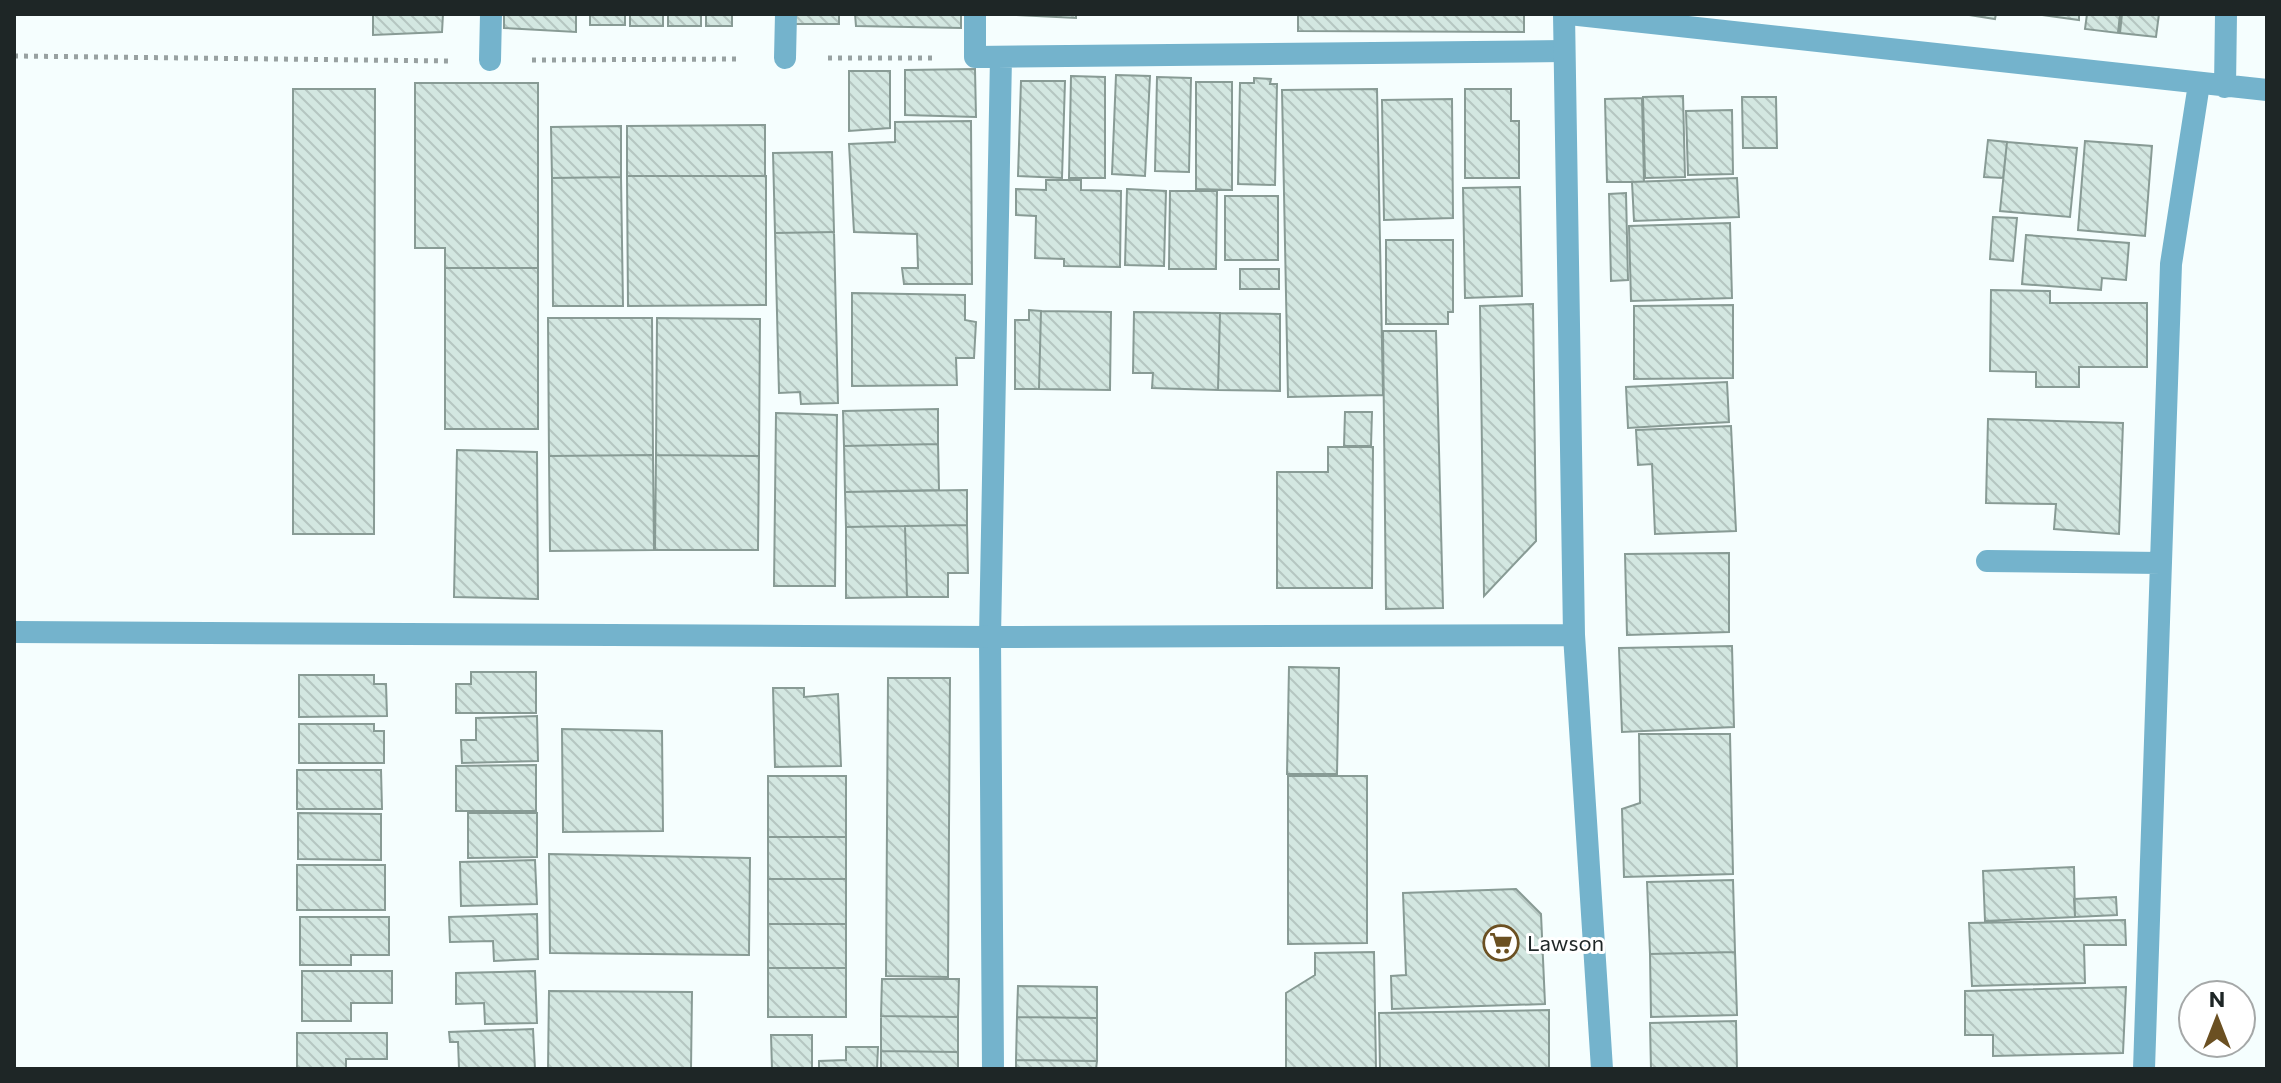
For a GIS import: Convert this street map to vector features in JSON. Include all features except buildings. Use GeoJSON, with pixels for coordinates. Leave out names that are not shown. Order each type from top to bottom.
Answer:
{"type":"FeatureCollection","features":[{"type":"Feature","properties":{"kind":"street"},"geometry":{"type":"LineString","coordinates":[[490,60],[491,14]]}},
{"type":"Feature","properties":{"kind":"street"},"geometry":{"type":"LineString","coordinates":[[785,58],[786,14]]}},
{"type":"Feature","properties":{"kind":"street"},"geometry":{"type":"LineString","coordinates":[[975,14],[975,57],[1564,51]]}},
{"type":"Feature","properties":{"kind":"street"},"geometry":{"type":"LineString","coordinates":[[1602,1069],[1574,635],[1564,51],[1566,14],[2267,90]]}},
{"type":"Feature","properties":{"kind":"street"},"geometry":{"type":"LineString","coordinates":[[2225,87],[2226,14]]}},
{"type":"Feature","properties":{"kind":"street"},"geometry":{"type":"LineString","coordinates":[[993,1069],[990,637],[1001,57]]}},
{"type":"Feature","properties":{"kind":"street"},"geometry":{"type":"LineString","coordinates":[[2144,1069],[2171,264],[2199,84]]}},
{"type":"Feature","properties":{"kind":"street"},"geometry":{"type":"LineString","coordinates":[[1987,561],[2161,563]]}},
{"type":"Feature","properties":{"kind":"street"},"geometry":{"type":"LineString","coordinates":[[14,632],[990,637],[1574,635]]}},
{"type":"Feature","properties":{"kind":"path"},"geometry":{"type":"LineString","coordinates":[[14,56],[490,60],[975,57]]}},
{"type":"Feature","properties":{"kind":"place","name":"Lawson"},"geometry":{"type":"Point","coordinates":[1501,943]}}]}
